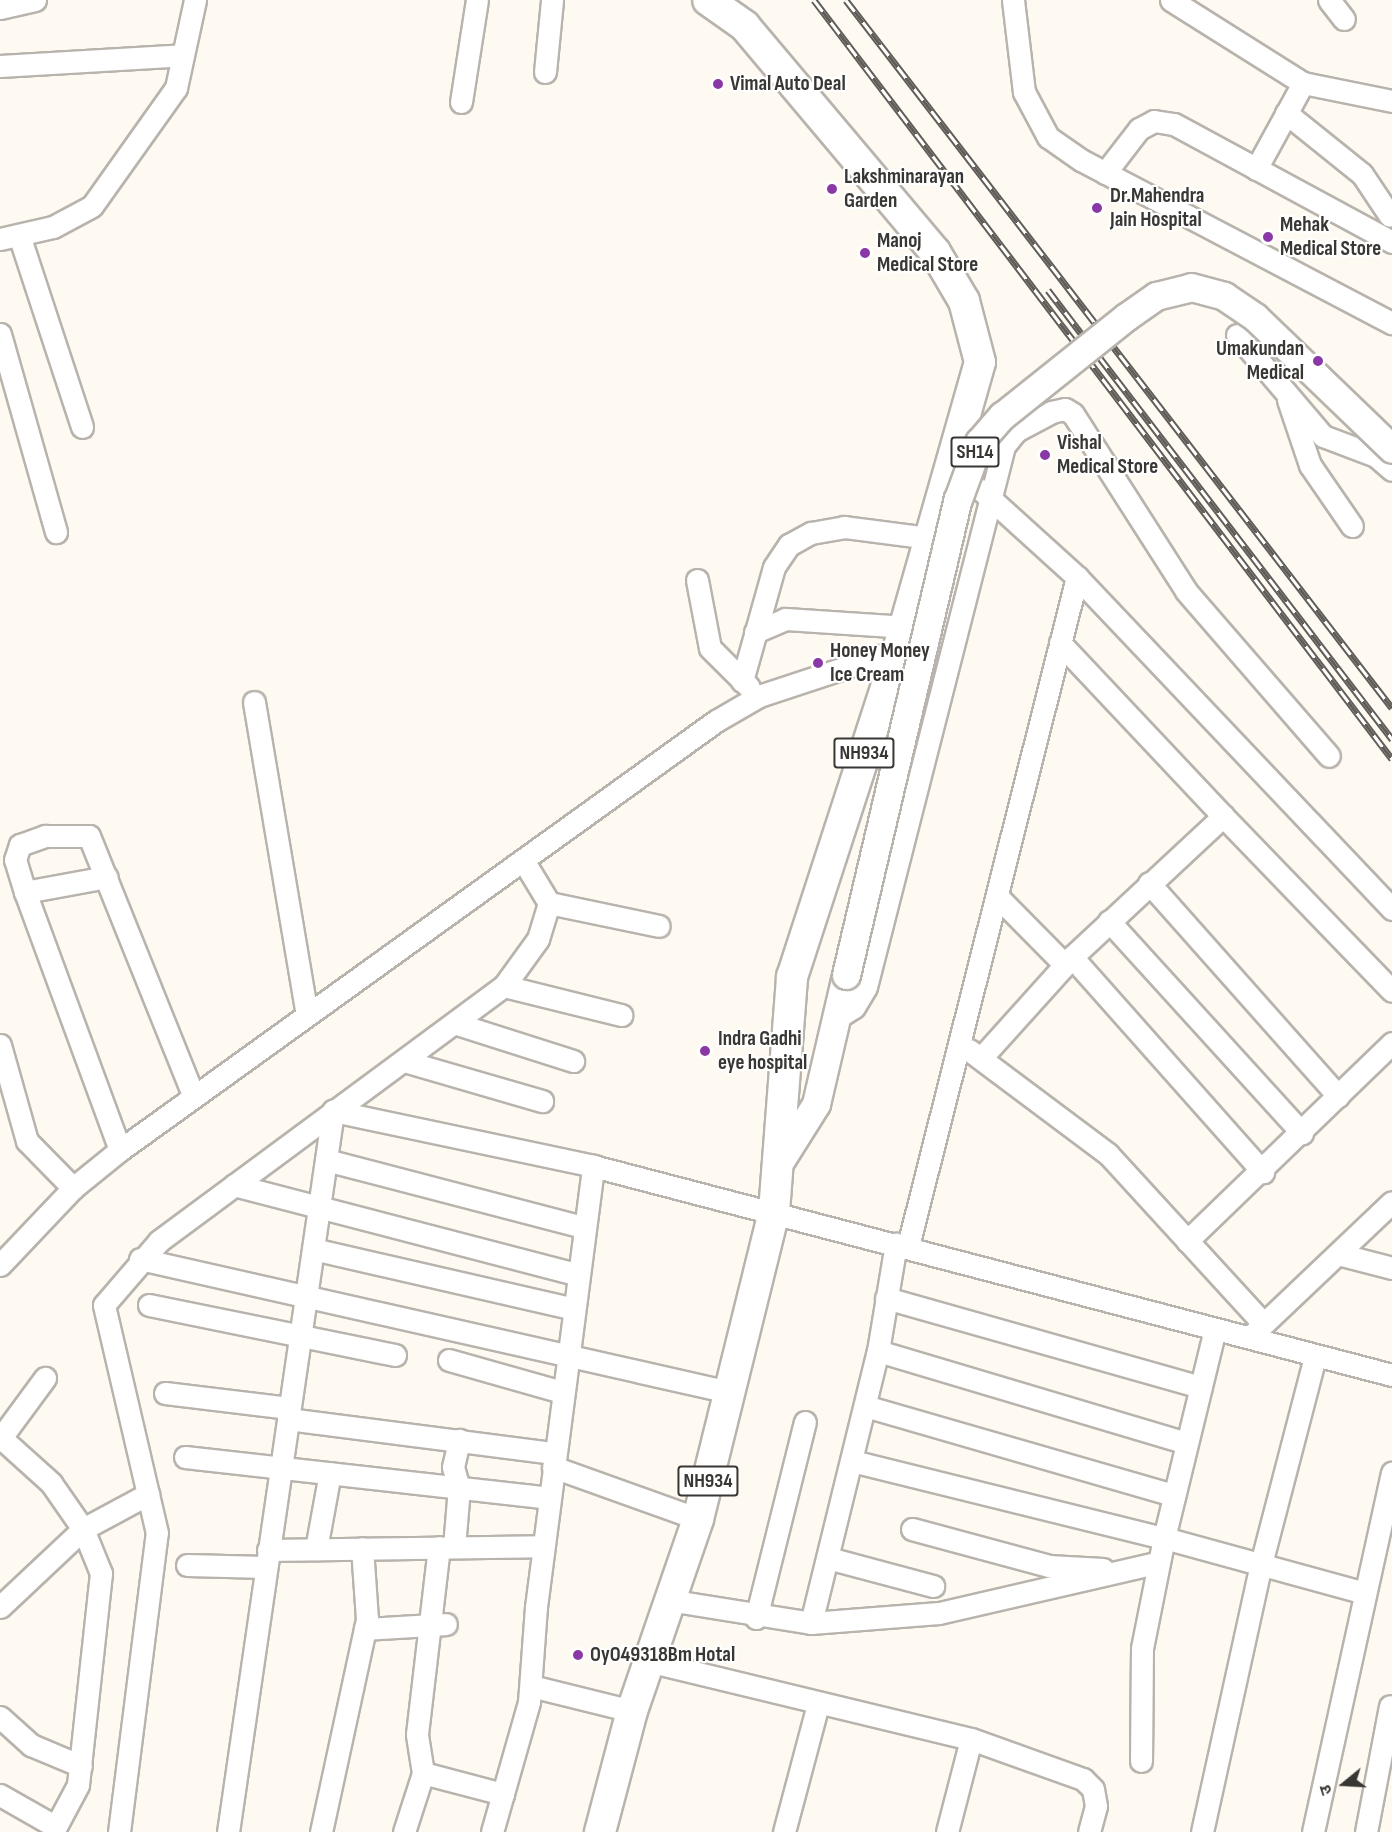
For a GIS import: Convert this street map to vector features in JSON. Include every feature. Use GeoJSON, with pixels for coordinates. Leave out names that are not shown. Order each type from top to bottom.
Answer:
{"type":"FeatureCollection","features":[{"type":"Feature","properties":{"kind":"highway","name":"NH934"},"geometry":{"type":"LineString","coordinates":[[600,1832],[632,1712],[668,1600],[698,1519],[774,1212],[782,1158],[792,977],[901,638],[951,462],[976,391],[980,362],[964,301],[919,231],[760,44],[708,0]]}},
{"type":"Feature","properties":{"kind":"main road","name":"SH14"},"geometry":{"type":"LineString","coordinates":[[782,1158],[816,1104],[958,499],[979,442],[1002,416],[1156,296],[1191,287],[1224,296],[1255,317],[1392,449]]}},
{"type":"Feature","properties":{"kind":"street"},"geometry":{"type":"LineString","coordinates":[[0,8],[34,0]]}},
{"type":"Feature","properties":{"kind":"street"},"geometry":{"type":"LineString","coordinates":[[82,427],[10,237],[53,227],[92,206],[176,88],[195,0]]}},
{"type":"Feature","properties":{"kind":"street"},"geometry":{"type":"LineString","coordinates":[[462,102],[477,0]]}},
{"type":"Feature","properties":{"kind":"street"},"geometry":{"type":"LineString","coordinates":[[544,72],[552,0]]}},
{"type":"Feature","properties":{"kind":"street"},"geometry":{"type":"LineString","coordinates":[[1012,0],[1029,101],[1048,137],[1105,173],[1392,323]]}},
{"type":"Feature","properties":{"kind":"street"},"geometry":{"type":"LineString","coordinates":[[1171,0],[1303,83],[1392,101]]}},
{"type":"Feature","properties":{"kind":"street"},"geometry":{"type":"LineString","coordinates":[[1329,0],[1344,19]]}},
{"type":"Feature","properties":{"kind":"street"},"geometry":{"type":"LineString","coordinates":[[0,66],[183,55]]}},
{"type":"Feature","properties":{"kind":"street"},"geometry":{"type":"LineString","coordinates":[[1256,169],[1303,83]]}},
{"type":"Feature","properties":{"kind":"street"},"geometry":{"type":"LineString","coordinates":[[1105,173],[1139,129],[1154,121],[1174,124],[1387,239],[1391,213],[1362,174],[1286,113]]}},
{"type":"Feature","properties":{"kind":"street"},"geometry":{"type":"LineString","coordinates":[[0,334],[56,532]]}},
{"type":"Feature","properties":{"kind":"street"},"geometry":{"type":"LineString","coordinates":[[1237,335],[1323,436],[1376,456],[1392,470]]}},
{"type":"Feature","properties":{"kind":"street"},"geometry":{"type":"LineString","coordinates":[[1288,396],[1310,465],[1352,526]]}},
{"type":"Feature","properties":{"kind":"street"},"geometry":{"type":"LineString","coordinates":[[835,1019],[854,1007],[866,987],[989,497],[1004,446],[1016,431],[1051,412],[1065,409],[1073,414],[1186,591],[1329,756]]}},
{"type":"Feature","properties":{"kind":"street"},"geometry":{"type":"LineString","coordinates":[[951,462],[1077,577],[1392,909]]}},
{"type":"Feature","properties":{"kind":"street"},"geometry":{"type":"LineString","coordinates":[[742,681],[774,567],[789,545],[811,533],[844,527],[929,538]]}},
{"type":"Feature","properties":{"kind":"street"},"geometry":{"type":"LineString","coordinates":[[811,1623],[878,1351],[886,1298],[962,1046],[1077,577]]}},
{"type":"Feature","properties":{"kind":"street"},"geometry":{"type":"LineString","coordinates":[[697,580],[710,648],[759,696]]}},
{"type":"Feature","properties":{"kind":"street"},"geometry":{"type":"LineString","coordinates":[[755,632],[785,619],[901,638]]}},
{"type":"Feature","properties":{"kind":"street"},"geometry":{"type":"LineString","coordinates":[[0,1264],[73,1188],[120,1150],[523,860],[759,696],[901,638]]}},
{"type":"Feature","properties":{"kind":"street"},"geometry":{"type":"LineString","coordinates":[[1060,643],[1392,991]]}},
{"type":"Feature","properties":{"kind":"street"},"geometry":{"type":"LineString","coordinates":[[254,702],[307,1015]]}},
{"type":"Feature","properties":{"kind":"street"},"geometry":{"type":"LineString","coordinates":[[982,1057],[1069,961],[1109,921],[1223,816]]}},
{"type":"Feature","properties":{"kind":"street"},"geometry":{"type":"LineString","coordinates":[[120,1150],[25,892],[16,852],[45,836],[88,836],[107,877],[194,1097]]}},
{"type":"Feature","properties":{"kind":"street"},"geometry":{"type":"LineString","coordinates":[[523,860],[549,903],[659,926]]}},
{"type":"Feature","properties":{"kind":"street"},"geometry":{"type":"LineString","coordinates":[[25,892],[107,877]]}},
{"type":"Feature","properties":{"kind":"street"},"geometry":{"type":"LineString","coordinates":[[1149,883],[1338,1096]]}},
{"type":"Feature","properties":{"kind":"street"},"geometry":{"type":"LineString","coordinates":[[998,897],[1069,961],[1263,1172]]}},
{"type":"Feature","properties":{"kind":"street"},"geometry":{"type":"LineString","coordinates":[[119,1832],[156,1575],[157,1533],[104,1305],[140,1259],[234,1185],[333,1111],[457,1024],[504,986],[538,939],[549,903]]}},
{"type":"Feature","properties":{"kind":"street"},"geometry":{"type":"LineString","coordinates":[[1109,921],[1302,1133]]}},
{"type":"Feature","properties":{"kind":"street"},"geometry":{"type":"LineString","coordinates":[[504,986],[621,1015]]}},
{"type":"Feature","properties":{"kind":"street"},"geometry":{"type":"LineString","coordinates":[[457,1024],[573,1061]]}},
{"type":"Feature","properties":{"kind":"street"},"geometry":{"type":"LineString","coordinates":[[1187,1241],[1263,1172],[1392,1043]]}},
{"type":"Feature","properties":{"kind":"street"},"geometry":{"type":"LineString","coordinates":[[0,1045],[27,1142],[73,1188]]}},
{"type":"Feature","properties":{"kind":"street"},"geometry":{"type":"LineString","coordinates":[[962,1046],[982,1057],[1108,1154],[1187,1241],[1256,1330]]}},
{"type":"Feature","properties":{"kind":"street"},"geometry":{"type":"LineString","coordinates":[[404,1061],[542,1101]]}},
{"type":"Feature","properties":{"kind":"street"},"geometry":{"type":"LineString","coordinates":[[228,1832],[333,1111]]}},
{"type":"Feature","properties":{"kind":"street"},"geometry":{"type":"LineString","coordinates":[[333,1111],[593,1166],[902,1244],[1215,1329],[1256,1330],[1316,1357],[1392,1375]]}},
{"type":"Feature","properties":{"kind":"street"},"geometry":{"type":"LineString","coordinates":[[326,1160],[583,1227]]}},
{"type":"Feature","properties":{"kind":"street"},"geometry":{"type":"LineString","coordinates":[[492,1832],[531,1686],[543,1546],[571,1308],[593,1166]]}},
{"type":"Feature","properties":{"kind":"street"},"geometry":{"type":"LineString","coordinates":[[234,1185],[319,1210],[576,1274]]}},
{"type":"Feature","properties":{"kind":"street"},"geometry":{"type":"LineString","coordinates":[[1256,1330],[1392,1202]]}},
{"type":"Feature","properties":{"kind":"street"},"geometry":{"type":"LineString","coordinates":[[313,1249],[571,1308]]}},
{"type":"Feature","properties":{"kind":"street"},"geometry":{"type":"LineString","coordinates":[[1338,1254],[1392,1268]]}},
{"type":"Feature","properties":{"kind":"street"},"geometry":{"type":"LineString","coordinates":[[140,1259],[306,1298],[566,1353],[729,1392]]}},
{"type":"Feature","properties":{"kind":"street"},"geometry":{"type":"LineString","coordinates":[[886,1298],[1201,1387]]}},
{"type":"Feature","properties":{"kind":"street"},"geometry":{"type":"LineString","coordinates":[[149,1305],[395,1355]]}},
{"type":"Feature","properties":{"kind":"street"},"geometry":{"type":"LineString","coordinates":[[1141,1761],[1142,1648],[1156,1563],[1215,1329]]}},
{"type":"Feature","properties":{"kind":"street"},"geometry":{"type":"LineString","coordinates":[[878,1351],[1187,1443]]}},
{"type":"Feature","properties":{"kind":"street"},"geometry":{"type":"LineString","coordinates":[[1202,1832],[1261,1564],[1316,1357]]}},
{"type":"Feature","properties":{"kind":"street"},"geometry":{"type":"LineString","coordinates":[[449,1360],[562,1392]]}},
{"type":"Feature","properties":{"kind":"street"},"geometry":{"type":"LineString","coordinates":[[0,1795],[55,1829],[78,1785],[81,1766],[101,1573],[83,1529],[51,1483],[0,1438],[45,1378]]}},
{"type":"Feature","properties":{"kind":"street"},"geometry":{"type":"LineString","coordinates":[[165,1393],[459,1440],[554,1460],[698,1519]]}},
{"type":"Feature","properties":{"kind":"street"},"geometry":{"type":"LineString","coordinates":[[865,1406],[1174,1495]]}},
{"type":"Feature","properties":{"kind":"street"},"geometry":{"type":"LineString","coordinates":[[756,1617],[806,1422]]}},
{"type":"Feature","properties":{"kind":"street"},"geometry":{"type":"LineString","coordinates":[[404,1832],[423,1773],[417,1734],[438,1624],[447,1547],[459,1488],[453,1467],[459,1440]]}},
{"type":"Feature","properties":{"kind":"street"},"geometry":{"type":"LineString","coordinates":[[185,1457],[549,1498]]}},
{"type":"Feature","properties":{"kind":"street"},"geometry":{"type":"LineString","coordinates":[[852,1461],[1164,1538],[1362,1592]]}},
{"type":"Feature","properties":{"kind":"street"},"geometry":{"type":"LineString","coordinates":[[316,1549],[330,1473]]}},
{"type":"Feature","properties":{"kind":"street"},"geometry":{"type":"LineString","coordinates":[[1313,1832],[1362,1592],[1392,1473]]}},
{"type":"Feature","properties":{"kind":"street"},"geometry":{"type":"LineString","coordinates":[[0,1606],[83,1529],[148,1494]]}},
{"type":"Feature","properties":{"kind":"street"},"geometry":{"type":"LineString","coordinates":[[912,1529],[1049,1566],[1125,1570]]}},
{"type":"Feature","properties":{"kind":"street"},"geometry":{"type":"LineString","coordinates":[[187,1565],[267,1558],[316,1549],[543,1546]]}},
{"type":"Feature","properties":{"kind":"street"},"geometry":{"type":"LineString","coordinates":[[321,1832],[365,1629],[362,1548]]}},
{"type":"Feature","properties":{"kind":"street"},"geometry":{"type":"LineString","coordinates":[[828,1558],[933,1586]]}},
{"type":"Feature","properties":{"kind":"street"},"geometry":{"type":"LineString","coordinates":[[668,1600],[756,1617],[811,1623],[939,1613],[1156,1563]]}},
{"type":"Feature","properties":{"kind":"street"},"geometry":{"type":"LineString","coordinates":[[365,1629],[438,1624]]}},
{"type":"Feature","properties":{"kind":"street"},"geometry":{"type":"LineString","coordinates":[[648,1661],[818,1704],[971,1739],[1083,1779],[1093,1789],[1096,1806],[1089,1832]]}},
{"type":"Feature","properties":{"kind":"street"},"geometry":{"type":"LineString","coordinates":[[531,1686],[632,1712]]}},
{"type":"Feature","properties":{"kind":"street"},"geometry":{"type":"LineString","coordinates":[[784,1832],[818,1704]]}},
{"type":"Feature","properties":{"kind":"street"},"geometry":{"type":"LineString","coordinates":[[1366,1832],[1390,1706]]}},
{"type":"Feature","properties":{"kind":"street"},"geometry":{"type":"LineString","coordinates":[[0,1717],[31,1745],[81,1766]]}},
{"type":"Feature","properties":{"kind":"street"},"geometry":{"type":"LineString","coordinates":[[947,1832],[971,1739]]}},
{"type":"Feature","properties":{"kind":"street"},"geometry":{"type":"LineString","coordinates":[[423,1773],[502,1794]]}},
{"type":"Feature","properties":{"kind":"railway"},"geometry":{"type":"LineString","coordinates":[[814,0],[1392,759]]}},
{"type":"Feature","properties":{"kind":"railway"},"geometry":{"type":"LineString","coordinates":[[846,0],[1392,708]]}},
{"type":"Feature","properties":{"kind":"railway"},"geometry":{"type":"LineString","coordinates":[[1048,290],[1392,739]]}},
{"type":"Feature","properties":{"kind":"place","name":"Vimal Auto Deal"},"geometry":{"type":"Point","coordinates":[718,84]}},
{"type":"Feature","properties":{"kind":"place","name":"Lakshminarayan Garden"},"geometry":{"type":"Point","coordinates":[832,189]}},
{"type":"Feature","properties":{"kind":"place","name":"Dr.Mahendra Jain Hospital"},"geometry":{"type":"Point","coordinates":[1097,208]}},
{"type":"Feature","properties":{"kind":"place","name":"Mehak Medical Store"},"geometry":{"type":"Point","coordinates":[1268,237]}},
{"type":"Feature","properties":{"kind":"place","name":"Manoj Medical Store"},"geometry":{"type":"Point","coordinates":[865,253]}},
{"type":"Feature","properties":{"kind":"place","name":"Umakundan Medical"},"geometry":{"type":"Point","coordinates":[1318,361]}},
{"type":"Feature","properties":{"kind":"place","name":"Vishal Medical Store"},"geometry":{"type":"Point","coordinates":[1045,455]}},
{"type":"Feature","properties":{"kind":"place","name":"Honey Money Ice Cream"},"geometry":{"type":"Point","coordinates":[818,663]}},
{"type":"Feature","properties":{"kind":"place","name":"Indra Gadhi eye hospital"},"geometry":{"type":"Point","coordinates":[705,1051]}},
{"type":"Feature","properties":{"kind":"place","name":"OyO49318Bm Hotal"},"geometry":{"type":"Point","coordinates":[578,1655]}}]}
